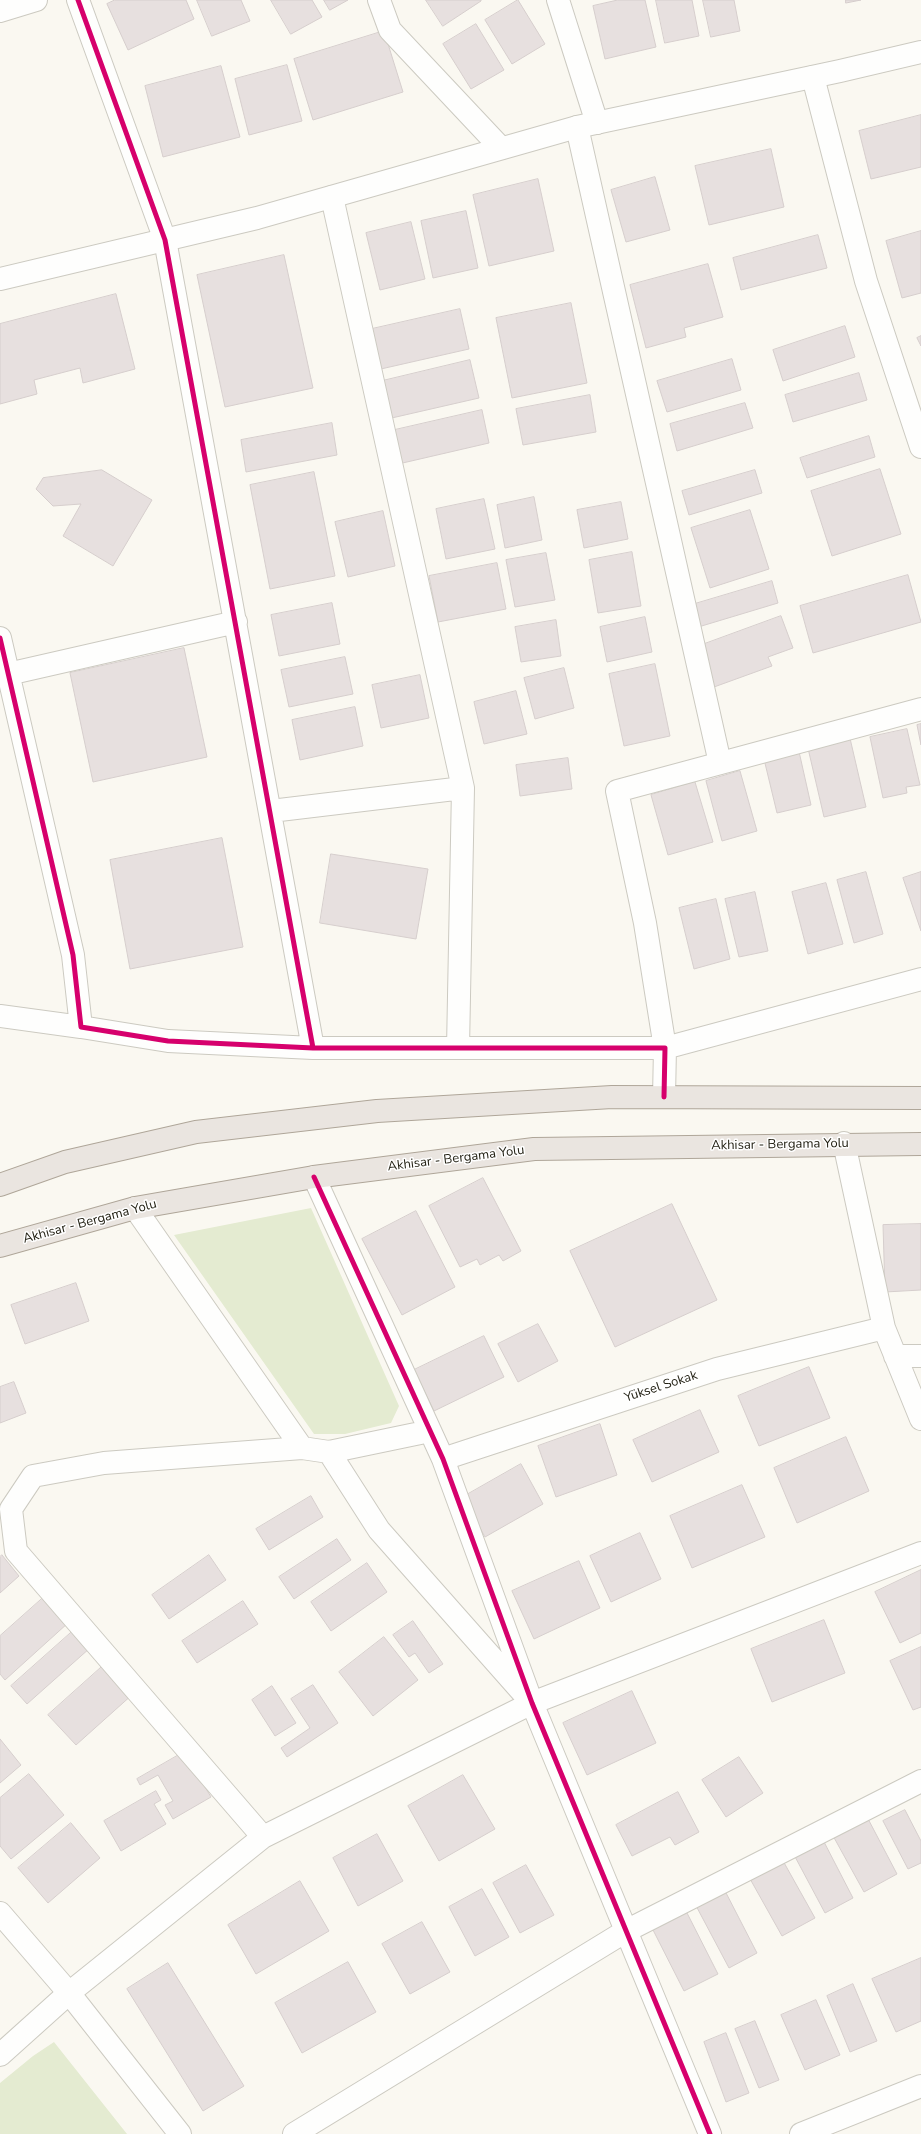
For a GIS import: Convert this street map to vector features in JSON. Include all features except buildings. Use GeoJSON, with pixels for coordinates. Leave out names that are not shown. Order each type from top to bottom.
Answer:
{"type":"FeatureCollection","features":[{"type":"Feature","properties":{"kind":"main road"},"geometry":{"type":"LineString","coordinates":[[0,1184],[65,1162],[196,1132],[377,1111],[612,1097],[921,1098]]}},
{"type":"Feature","properties":{"kind":"main road","name":"Akhisar - Bergama Yolu"},"geometry":{"type":"LineString","coordinates":[[0,1246],[135,1208],[314,1177],[534,1149],[844,1143],[921,1144]]}},
{"type":"Feature","properties":{"kind":"street"},"geometry":{"type":"LineString","coordinates":[[0,11],[36,0]]}},
{"type":"Feature","properties":{"kind":"street"},"geometry":{"type":"LineString","coordinates":[[78,0],[165,240],[271,811],[313,1048]]}},
{"type":"Feature","properties":{"kind":"street"},"geometry":{"type":"LineString","coordinates":[[379,0],[390,30],[501,148]]}},
{"type":"Feature","properties":{"kind":"street"},"geometry":{"type":"LineString","coordinates":[[558,0],[587,125],[720,763]]}},
{"type":"Feature","properties":{"kind":"street"},"geometry":{"type":"LineString","coordinates":[[0,279],[257,218],[587,125],[813,77],[921,52]]}},
{"type":"Feature","properties":{"kind":"street"},"geometry":{"type":"LineString","coordinates":[[813,77],[866,281],[921,447]]}},
{"type":"Feature","properties":{"kind":"street"},"geometry":{"type":"LineString","coordinates":[[332,197],[463,788],[458,1048]]}},
{"type":"Feature","properties":{"kind":"street"},"geometry":{"type":"LineString","coordinates":[[8,674],[236,622]]}},
{"type":"Feature","properties":{"kind":"street"},"geometry":{"type":"LineString","coordinates":[[0,638],[73,955],[81,1027]]}},
{"type":"Feature","properties":{"kind":"street"},"geometry":{"type":"LineString","coordinates":[[664,1098],[666,1048],[645,923],[617,791],[921,709]]}},
{"type":"Feature","properties":{"kind":"street"},"geometry":{"type":"LineString","coordinates":[[271,811],[463,788]]}},
{"type":"Feature","properties":{"kind":"street"},"geometry":{"type":"LineString","coordinates":[[0,1016],[168,1041],[313,1048],[666,1048],[921,979]]}},
{"type":"Feature","properties":{"kind":"street"},"geometry":{"type":"LineString","coordinates":[[844,1143],[884,1328],[921,1419]]}},
{"type":"Feature","properties":{"kind":"street"},"geometry":{"type":"LineString","coordinates":[[314,1177],[443,1459],[532,1703],[710,2134]]}},
{"type":"Feature","properties":{"kind":"street"},"geometry":{"type":"LineString","coordinates":[[135,1208],[302,1448]]}},
{"type":"Feature","properties":{"kind":"street","name":"Yüksel Sokak"},"geometry":{"type":"LineString","coordinates":[[443,1459],[717,1369],[884,1328]]}},
{"type":"Feature","properties":{"kind":"street"},"geometry":{"type":"LineString","coordinates":[[895,1356],[921,1356]]}},
{"type":"Feature","properties":{"kind":"street"},"geometry":{"type":"LineString","coordinates":[[263,1837],[16,1551],[11,1509],[33,1476],[104,1463],[302,1448],[329,1452],[430,1431]]}},
{"type":"Feature","properties":{"kind":"street"},"geometry":{"type":"LineString","coordinates":[[329,1452],[379,1530],[532,1703]]}},
{"type":"Feature","properties":{"kind":"street"},"geometry":{"type":"LineString","coordinates":[[0,2055],[70,1993],[263,1837],[532,1703],[921,1553]]}},
{"type":"Feature","properties":{"kind":"street"},"geometry":{"type":"LineString","coordinates":[[294,2134],[626,1931],[921,1781]]}},
{"type":"Feature","properties":{"kind":"street"},"geometry":{"type":"LineString","coordinates":[[0,1913],[70,1993],[180,2134]]}},
{"type":"Feature","properties":{"kind":"street"},"geometry":{"type":"LineString","coordinates":[[801,2134],[921,2086]]}},
{"type":"Feature","properties":{"kind":"green space"},"geometry":{"type":"Polygon","coordinates":[[[311,1208],[399,1406],[391,1423],[345,1434],[314,1434],[174,1235],[311,1208]]]}},
{"type":"Feature","properties":{"kind":"green space"},"geometry":{"type":"Polygon","coordinates":[[[54,2042],[127,2134],[0,2134],[0,2083],[33,2056],[54,2042]]]}},
{"type":"Feature","properties":{"kind":"cycle path"},"geometry":{"type":"LineString","coordinates":[[78,0],[165,240],[313,1048]]}},
{"type":"Feature","properties":{"kind":"cycle path"},"geometry":{"type":"LineString","coordinates":[[0,638],[73,955],[81,1027],[168,1041],[313,1048],[665,1048],[664,1097]]}},
{"type":"Feature","properties":{"kind":"cycle path"},"geometry":{"type":"LineString","coordinates":[[314,1177],[443,1459],[532,1703],[710,2134]]}}]}
